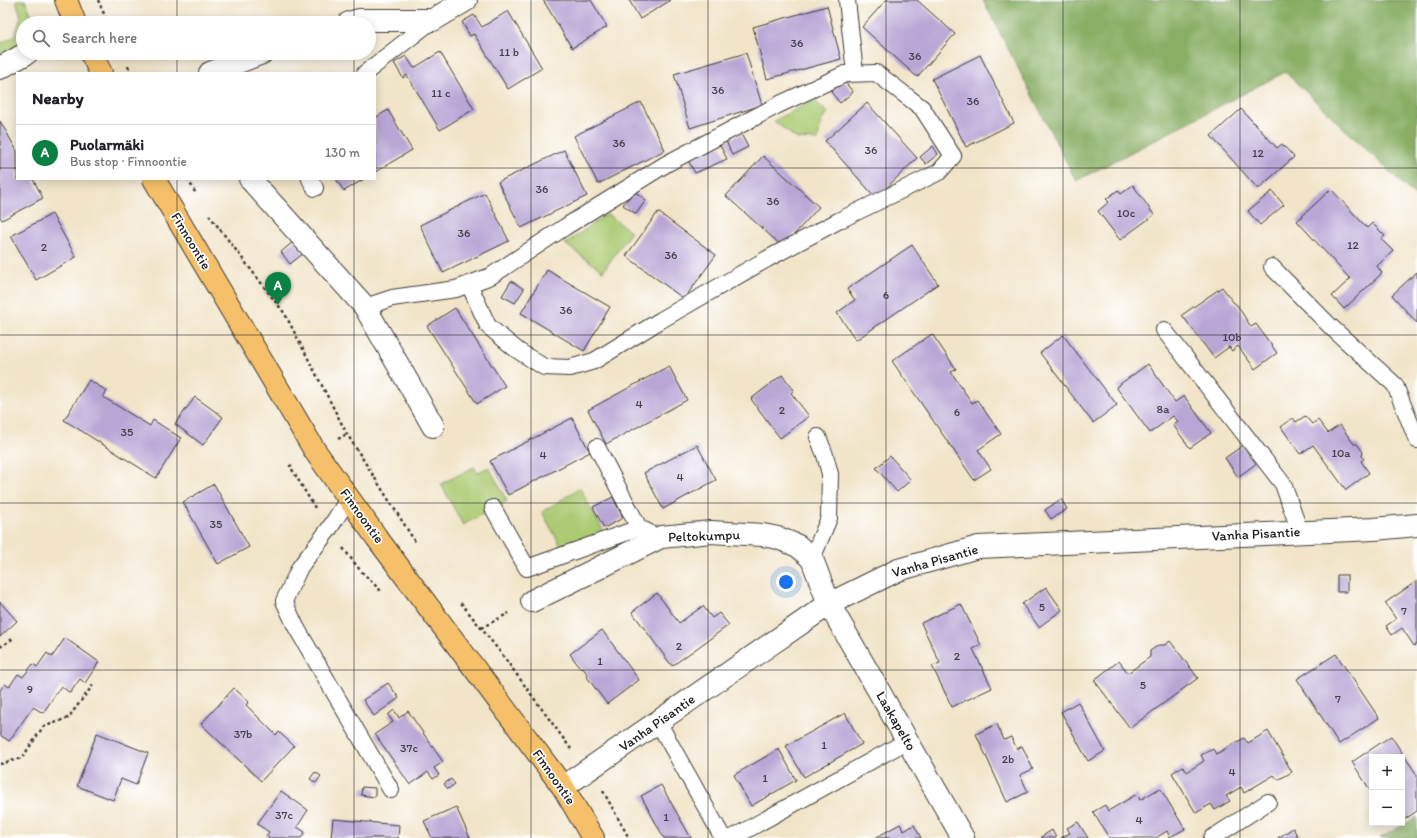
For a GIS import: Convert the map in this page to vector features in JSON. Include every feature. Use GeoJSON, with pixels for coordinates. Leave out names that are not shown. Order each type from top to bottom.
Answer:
{"type":"FeatureCollection","features":[{"type":"Feature","properties":{"kind":"main road"},"geometry":{"type":"LineString","coordinates":[[66,0],[72,16]]}},
{"type":"Feature","properties":{"kind":"main road"},"geometry":{"type":"LineString","coordinates":[[94,60],[100,72]]}},
{"type":"Feature","properties":{"kind":"main road","name":"Finnoontie"},"geometry":{"type":"LineString","coordinates":[[155,180],[315,451],[563,787],[593,838]]}},
{"type":"Feature","properties":{"kind":"street"},"geometry":{"type":"LineString","coordinates":[[376,19],[433,20],[466,0]]}},
{"type":"Feature","properties":{"kind":"street"},"geometry":{"type":"LineString","coordinates":[[0,68],[16,59]]}},
{"type":"Feature","properties":{"kind":"street"},"geometry":{"type":"LineString","coordinates":[[213,72],[244,60]]}},
{"type":"Feature","properties":{"kind":"street"},"geometry":{"type":"LineString","coordinates":[[251,180],[365,307],[433,426]]}},
{"type":"Feature","properties":{"kind":"street","name":"Vanha Pisantie"},"geometry":{"type":"LineString","coordinates":[[563,787],[829,604],[898,570],[978,547],[1374,529],[1417,525]]}},
{"type":"Feature","properties":{"kind":"street","name":"Peltokumpu"},"geometry":{"type":"LineString","coordinates":[[532,601],[661,537],[710,532],[763,535],[778,538],[798,546],[812,559],[829,604]]}},
{"type":"Feature","properties":{"kind":"street","name":"Laakapelto"},"geometry":{"type":"LineString","coordinates":[[829,604],[963,838]]}},
{"type":"Feature","properties":{"kind":"lane"},"geometry":{"type":"LineString","coordinates":[[847,0],[855,73]]}},
{"type":"Feature","properties":{"kind":"lane"},"geometry":{"type":"LineString","coordinates":[[366,72],[433,20]]}},
{"type":"Feature","properties":{"kind":"lane"},"geometry":{"type":"LineString","coordinates":[[365,307],[392,298],[456,289],[469,284],[490,276],[666,164],[780,104],[845,74],[876,73],[922,108],[952,156],[939,172],[840,220],[767,259],[661,320],[594,361],[570,368],[544,367],[517,350],[488,326],[469,284]]}},
{"type":"Feature","properties":{"kind":"lane"},"geometry":{"type":"LineString","coordinates":[[1272,267],[1331,327],[1395,385],[1417,440]]}},
{"type":"Feature","properties":{"kind":"lane"},"geometry":{"type":"LineString","coordinates":[[1164,330],[1283,484],[1300,532]]}},
{"type":"Feature","properties":{"kind":"lane"},"geometry":{"type":"LineString","coordinates":[[812,559],[829,518],[830,474],[818,437]]}},
{"type":"Feature","properties":{"kind":"lane"},"geometry":{"type":"LineString","coordinates":[[598,447],[640,528],[661,537]]}},
{"type":"Feature","properties":{"kind":"lane"},"geometry":{"type":"LineString","coordinates":[[349,498],[329,529],[300,567],[284,601],[296,627],[392,790]]}},
{"type":"Feature","properties":{"kind":"lane"},"geometry":{"type":"LineString","coordinates":[[493,508],[527,568],[640,528]]}},
{"type":"Feature","properties":{"kind":"lane"},"geometry":{"type":"LineString","coordinates":[[658,722],[723,838]]}},
{"type":"Feature","properties":{"kind":"lane"},"geometry":{"type":"LineString","coordinates":[[732,838],[907,740]]}},
{"type":"Feature","properties":{"kind":"lane"},"geometry":{"type":"LineString","coordinates":[[1212,838],[1268,802]]}},
{"type":"Feature","properties":{"kind":"path"},"geometry":{"type":"LineString","coordinates":[[98,0],[105,16]]}},
{"type":"Feature","properties":{"kind":"path"},"geometry":{"type":"LineString","coordinates":[[189,180],[199,200]]}},
{"type":"Feature","properties":{"kind":"path"},"geometry":{"type":"LineString","coordinates":[[207,213],[286,314],[347,434],[419,547]]}},
{"type":"Feature","properties":{"kind":"path"},"geometry":{"type":"LineString","coordinates":[[481,628],[532,601]]}},
{"type":"Feature","properties":{"kind":"path"},"geometry":{"type":"LineString","coordinates":[[461,602],[501,653],[603,791],[629,838]]}},
{"type":"Feature","properties":{"kind":"path"},"geometry":{"type":"LineString","coordinates":[[0,647],[16,637]]}},
{"type":"Feature","properties":{"kind":"path"},"geometry":{"type":"LineString","coordinates":[[0,764],[22,758],[43,727],[68,718],[93,685]]}},
{"type":"Feature","properties":{"kind":"path"},"geometry":{"type":"LineString","coordinates":[[603,791],[609,787]]}},
{"type":"Feature","properties":{"kind":"green space"},"geometry":{"type":"Polygon","coordinates":[[[16,0],[25,0],[32,16],[21,16],[16,0]]]}},
{"type":"Feature","properties":{"kind":"green space"},"geometry":{"type":"Polygon","coordinates":[[[983,0],[1417,0],[1417,198],[1285,72],[1076,181],[983,0]]]}},
{"type":"Feature","properties":{"kind":"green space"},"geometry":{"type":"Polygon","coordinates":[[[16,33],[16,52],[0,60],[0,44],[15,36],[16,33]]]}},
{"type":"Feature","properties":{"kind":"green space"},"geometry":{"type":"Polygon","coordinates":[[[814,100],[828,113],[821,121],[818,140],[797,139],[774,121],[814,100]]]}},
{"type":"Feature","properties":{"kind":"green space"},"geometry":{"type":"Polygon","coordinates":[[[607,214],[631,232],[603,271],[565,244],[607,214]]]}},
{"type":"Feature","properties":{"kind":"green space"},"geometry":{"type":"Polygon","coordinates":[[[474,467],[477,473],[489,467],[507,501],[463,525],[441,484],[474,467]]]}},
{"type":"Feature","properties":{"kind":"green space"},"geometry":{"type":"Polygon","coordinates":[[[580,488],[605,534],[562,548],[542,512],[580,488]]]}},
{"type":"Feature","properties":{"kind":"green space"},"geometry":{"type":"Polygon","coordinates":[[[1417,817],[1417,838],[1380,838],[1401,826],[1405,826],[1405,824],[1417,817]]]}},
{"type":"Feature","properties":{"kind":"building"},"geometry":{"type":"Polygon","coordinates":[[[543,0],[591,0],[607,27],[572,48],[543,0]]]}},
{"type":"Feature","properties":{"kind":"building"},"geometry":{"type":"Polygon","coordinates":[[[629,0],[671,0],[640,19],[629,0]]]}},
{"type":"Feature","properties":{"kind":"building"},"geometry":{"type":"Polygon","coordinates":[[[886,0],[917,0],[955,34],[917,77],[862,27],[886,0]]]}},
{"type":"Feature","properties":{"kind":"building"},"geometry":{"type":"Polygon","coordinates":[[[827,6],[841,59],[767,79],[753,27],[827,6]]]}},
{"type":"Feature","properties":{"kind":"building"},"geometry":{"type":"Polygon","coordinates":[[[508,11],[542,68],[508,89],[474,34],[470,36],[462,22],[474,15],[482,27],[508,11]]]}},
{"type":"Feature","properties":{"kind":"building"},"geometry":{"type":"Polygon","coordinates":[[[440,52],[474,109],[440,130],[407,75],[403,78],[394,63],[406,56],[414,68],[440,52]]]}},
{"type":"Feature","properties":{"kind":"building"},"geometry":{"type":"Polygon","coordinates":[[[746,53],[762,105],[690,128],[674,74],[746,53]]]}},
{"type":"Feature","properties":{"kind":"building"},"geometry":{"type":"Polygon","coordinates":[[[980,55],[1014,123],[966,147],[932,79],[980,55]]]}},
{"type":"Feature","properties":{"kind":"building"},"geometry":{"type":"Polygon","coordinates":[[[844,81],[853,92],[840,103],[831,92],[844,81]]]}},
{"type":"Feature","properties":{"kind":"building"},"geometry":{"type":"Polygon","coordinates":[[[641,102],[665,150],[598,184],[574,136],[641,102]]]}},
{"type":"Feature","properties":{"kind":"building"},"geometry":{"type":"Polygon","coordinates":[[[867,103],[917,158],[876,198],[825,141],[867,103]]]}},
{"type":"Feature","properties":{"kind":"building"},"geometry":{"type":"Polygon","coordinates":[[[1241,109],[1277,148],[1282,144],[1294,157],[1258,189],[1211,136],[1241,109]]]}},
{"type":"Feature","properties":{"kind":"building"},"geometry":{"type":"Polygon","coordinates":[[[388,110],[412,150],[376,171],[376,117],[388,110]]]}},
{"type":"Feature","properties":{"kind":"building"},"geometry":{"type":"Polygon","coordinates":[[[0,121],[16,149],[16,180],[34,180],[43,198],[2,220],[0,217],[0,121]]]}},
{"type":"Feature","properties":{"kind":"building"},"geometry":{"type":"Polygon","coordinates":[[[741,134],[748,147],[732,155],[726,141],[741,134]]]}},
{"type":"Feature","properties":{"kind":"building"},"geometry":{"type":"Polygon","coordinates":[[[720,145],[727,159],[695,173],[688,160],[720,145]]]}},
{"type":"Feature","properties":{"kind":"building"},"geometry":{"type":"Polygon","coordinates":[[[933,146],[938,154],[926,164],[920,157],[933,146]]]}},
{"type":"Feature","properties":{"kind":"building"},"geometry":{"type":"Polygon","coordinates":[[[564,150],[587,196],[521,228],[498,182],[564,150]]]}},
{"type":"Feature","properties":{"kind":"building"},"geometry":{"type":"Polygon","coordinates":[[[763,156],[819,207],[783,247],[726,196],[763,156]]]}},
{"type":"Feature","properties":{"kind":"building"},"geometry":{"type":"Polygon","coordinates":[[[337,180],[362,180],[344,191],[337,180]]]}},
{"type":"Feature","properties":{"kind":"building"},"geometry":{"type":"Polygon","coordinates":[[[1133,185],[1154,215],[1120,240],[1098,211],[1109,202],[1106,199],[1118,190],[1121,194],[1133,185]]]}},
{"type":"Feature","properties":{"kind":"building"},"geometry":{"type":"Polygon","coordinates":[[[1331,189],[1367,228],[1372,223],[1385,236],[1381,239],[1393,251],[1377,266],[1382,273],[1344,309],[1332,296],[1350,279],[1297,221],[1331,189]]]}},
{"type":"Feature","properties":{"kind":"building"},"geometry":{"type":"Polygon","coordinates":[[[634,191],[646,200],[636,214],[623,205],[634,191]]]}},
{"type":"Feature","properties":{"kind":"building"},"geometry":{"type":"Polygon","coordinates":[[[1272,191],[1284,205],[1260,225],[1248,211],[1272,191]]]}},
{"type":"Feature","properties":{"kind":"building"},"geometry":{"type":"Polygon","coordinates":[[[485,193],[509,241],[443,273],[420,225],[485,193]]]}},
{"type":"Feature","properties":{"kind":"building"},"geometry":{"type":"Polygon","coordinates":[[[658,212],[716,255],[684,299],[626,256],[658,212]]]}},
{"type":"Feature","properties":{"kind":"building"},"geometry":{"type":"Polygon","coordinates":[[[52,214],[76,257],[36,280],[11,236],[52,214]]]}},
{"type":"Feature","properties":{"kind":"building"},"geometry":{"type":"Polygon","coordinates":[[[294,241],[304,253],[290,264],[281,252],[294,241]]]}},
{"type":"Feature","properties":{"kind":"building"},"geometry":{"type":"Polygon","coordinates":[[[912,245],[938,284],[856,340],[837,313],[855,300],[847,289],[912,245]]]}},
{"type":"Feature","properties":{"kind":"building"},"geometry":{"type":"Polygon","coordinates":[[[547,270],[610,307],[584,351],[521,313],[547,270]]]}},
{"type":"Feature","properties":{"kind":"building"},"geometry":{"type":"Polygon","coordinates":[[[1417,272],[1417,323],[1392,295],[1417,272]]]}},
{"type":"Feature","properties":{"kind":"building"},"geometry":{"type":"Polygon","coordinates":[[[511,281],[524,289],[515,303],[502,296],[511,281]]]}},
{"type":"Feature","properties":{"kind":"building"},"geometry":{"type":"Polygon","coordinates":[[[1222,287],[1237,305],[1251,327],[1256,324],[1277,353],[1255,369],[1238,346],[1232,351],[1229,347],[1214,358],[1182,315],[1222,287]]]}},
{"type":"Feature","properties":{"kind":"building"},"geometry":{"type":"Polygon","coordinates":[[[455,308],[505,386],[477,404],[427,326],[455,308]]]}},
{"type":"Feature","properties":{"kind":"building"},"geometry":{"type":"Polygon","coordinates":[[[932,334],[956,369],[951,372],[972,403],[977,400],[1001,434],[978,450],[991,469],[974,480],[892,361],[932,334]]]}},
{"type":"Feature","properties":{"kind":"building"},"geometry":{"type":"Polygon","coordinates":[[[1063,335],[1117,405],[1093,423],[1040,353],[1063,335]]]}},
{"type":"Feature","properties":{"kind":"building"},"geometry":{"type":"Polygon","coordinates":[[[1148,364],[1175,402],[1184,396],[1211,433],[1190,448],[1173,425],[1178,421],[1173,416],[1150,433],[1116,387],[1148,364]]]}},
{"type":"Feature","properties":{"kind":"building"},"geometry":{"type":"Polygon","coordinates":[[[669,366],[687,400],[606,444],[588,410],[669,366]]]}},
{"type":"Feature","properties":{"kind":"building"},"geometry":{"type":"Polygon","coordinates":[[[782,375],[794,390],[791,393],[809,416],[780,438],[751,399],[782,375]]]}},
{"type":"Feature","properties":{"kind":"building"},"geometry":{"type":"Polygon","coordinates":[[[89,380],[107,391],[103,397],[150,426],[153,420],[181,438],[156,478],[64,420],[89,380]]]}},
{"type":"Feature","properties":{"kind":"building"},"geometry":{"type":"Polygon","coordinates":[[[195,397],[223,417],[203,445],[175,424],[195,397]]]}},
{"type":"Feature","properties":{"kind":"building"},"geometry":{"type":"Polygon","coordinates":[[[1305,416],[1312,424],[1318,420],[1328,433],[1340,425],[1354,444],[1357,444],[1363,452],[1362,456],[1364,459],[1361,461],[1369,473],[1346,490],[1313,445],[1300,454],[1281,427],[1293,418],[1296,422],[1305,416]]]}},
{"type":"Feature","properties":{"kind":"building"},"geometry":{"type":"Polygon","coordinates":[[[572,418],[590,452],[508,495],[490,461],[572,418]]]}},
{"type":"Feature","properties":{"kind":"building"},"geometry":{"type":"Polygon","coordinates":[[[1245,444],[1258,462],[1238,477],[1225,458],[1245,444]]]}},
{"type":"Feature","properties":{"kind":"building"},"geometry":{"type":"Polygon","coordinates":[[[697,445],[716,480],[663,509],[644,473],[697,445]]]}},
{"type":"Feature","properties":{"kind":"building"},"geometry":{"type":"Polygon","coordinates":[[[890,456],[911,480],[897,492],[876,468],[890,456]]]}},
{"type":"Feature","properties":{"kind":"building"},"geometry":{"type":"Polygon","coordinates":[[[214,484],[249,547],[218,564],[183,502],[214,484]]]}},
{"type":"Feature","properties":{"kind":"building"},"geometry":{"type":"Polygon","coordinates":[[[613,497],[623,518],[604,528],[593,507],[613,497]]]}},
{"type":"Feature","properties":{"kind":"building"},"geometry":{"type":"Polygon","coordinates":[[[1061,499],[1067,509],[1051,519],[1045,510],[1061,499]]]}},
{"type":"Feature","properties":{"kind":"building"},"geometry":{"type":"Polygon","coordinates":[[[1337,575],[1347,575],[1347,592],[1337,592],[1337,575]]]}},
{"type":"Feature","properties":{"kind":"building"},"geometry":{"type":"Polygon","coordinates":[[[1417,581],[1417,644],[1414,646],[1402,628],[1392,635],[1386,626],[1396,619],[1385,603],[1417,581]]]}},
{"type":"Feature","properties":{"kind":"building"},"geometry":{"type":"Polygon","coordinates":[[[1046,587],[1062,610],[1039,627],[1022,604],[1046,587]]]}},
{"type":"Feature","properties":{"kind":"building"},"geometry":{"type":"Polygon","coordinates":[[[657,593],[679,623],[703,606],[712,618],[719,613],[729,625],[672,666],[632,612],[657,593]]]}},
{"type":"Feature","properties":{"kind":"building"},"geometry":{"type":"Polygon","coordinates":[[[0,602],[17,621],[0,637],[0,602]]]}},
{"type":"Feature","properties":{"kind":"building"},"geometry":{"type":"Polygon","coordinates":[[[961,604],[981,645],[973,649],[992,688],[952,707],[932,666],[940,663],[921,623],[961,604]]]}},
{"type":"Feature","properties":{"kind":"building"},"geometry":{"type":"Polygon","coordinates":[[[602,630],[639,680],[607,704],[587,677],[588,675],[583,668],[581,669],[570,654],[602,630]]]}},
{"type":"Feature","properties":{"kind":"building"},"geometry":{"type":"Polygon","coordinates":[[[65,638],[99,662],[85,683],[80,679],[70,693],[61,686],[43,713],[33,707],[9,741],[0,735],[0,690],[5,684],[9,687],[18,674],[23,677],[33,664],[37,667],[47,653],[52,657],[65,638]]]}},
{"type":"Feature","properties":{"kind":"building"},"geometry":{"type":"Polygon","coordinates":[[[1170,641],[1198,678],[1130,728],[1094,680],[1119,661],[1128,673],[1150,657],[1150,651],[1159,645],[1165,645],[1170,641]]]}},
{"type":"Feature","properties":{"kind":"building"},"geometry":{"type":"Polygon","coordinates":[[[1336,654],[1379,718],[1339,744],[1297,679],[1336,654]]]}},
{"type":"Feature","properties":{"kind":"building"},"geometry":{"type":"Polygon","coordinates":[[[388,683],[399,698],[374,716],[363,700],[388,683]]]}},
{"type":"Feature","properties":{"kind":"building"},"geometry":{"type":"Polygon","coordinates":[[[234,688],[249,702],[246,705],[276,735],[279,732],[294,746],[261,781],[201,724],[234,688]]]}},
{"type":"Feature","properties":{"kind":"building"},"geometry":{"type":"Polygon","coordinates":[[[1078,702],[1105,751],[1088,761],[1061,712],[1078,702]]]}},
{"type":"Feature","properties":{"kind":"building"},"geometry":{"type":"Polygon","coordinates":[[[394,710],[399,718],[408,711],[443,762],[434,768],[439,775],[433,779],[428,772],[410,785],[375,734],[393,722],[388,715],[394,710]]]}},
{"type":"Feature","properties":{"kind":"building"},"geometry":{"type":"Polygon","coordinates":[[[845,713],[862,744],[804,777],[786,746],[845,713]]]}},
{"type":"Feature","properties":{"kind":"building"},"geometry":{"type":"Polygon","coordinates":[[[997,724],[1004,740],[1011,737],[1017,749],[1022,746],[1033,769],[1020,775],[1028,792],[1007,802],[976,734],[997,724]]]}},
{"type":"Feature","properties":{"kind":"building"},"geometry":{"type":"Polygon","coordinates":[[[1268,731],[1292,772],[1278,780],[1274,775],[1244,793],[1241,787],[1226,796],[1230,801],[1215,810],[1211,804],[1196,813],[1172,773],[1183,766],[1187,772],[1204,761],[1201,755],[1213,749],[1216,754],[1244,738],[1248,743],[1268,731]]]}},
{"type":"Feature","properties":{"kind":"building"},"geometry":{"type":"Polygon","coordinates":[[[97,733],[148,753],[136,785],[121,779],[113,800],[77,786],[97,733]]]}},
{"type":"Feature","properties":{"kind":"building"},"geometry":{"type":"Polygon","coordinates":[[[1391,736],[1403,754],[1369,754],[1369,788],[1352,762],[1391,736]]]}},
{"type":"Feature","properties":{"kind":"building"},"geometry":{"type":"Polygon","coordinates":[[[779,749],[796,780],[751,806],[734,775],[779,749]]]}},
{"type":"Feature","properties":{"kind":"building"},"geometry":{"type":"Polygon","coordinates":[[[1405,757],[1417,775],[1417,811],[1405,819],[1405,757]]]}},
{"type":"Feature","properties":{"kind":"building"},"geometry":{"type":"Polygon","coordinates":[[[315,772],[321,776],[316,783],[310,779],[315,772]]]}},
{"type":"Feature","properties":{"kind":"building"},"geometry":{"type":"Polygon","coordinates":[[[451,779],[455,784],[448,789],[444,784],[451,779]]]}},
{"type":"Feature","properties":{"kind":"building"},"geometry":{"type":"Polygon","coordinates":[[[661,785],[691,838],[664,838],[641,796],[661,785]]]}},
{"type":"Feature","properties":{"kind":"building"},"geometry":{"type":"Polygon","coordinates":[[[362,787],[375,788],[375,797],[361,795],[362,787]]]}},
{"type":"Feature","properties":{"kind":"building"},"geometry":{"type":"Polygon","coordinates":[[[1160,788],[1185,829],[1170,837],[1167,831],[1156,838],[1109,838],[1093,812],[1105,805],[1108,811],[1137,794],[1140,800],[1160,788]]]}},
{"type":"Feature","properties":{"kind":"building"},"geometry":{"type":"Polygon","coordinates":[[[281,791],[308,810],[297,827],[305,832],[301,838],[269,838],[266,836],[269,832],[257,824],[281,791]]]}},
{"type":"Feature","properties":{"kind":"building"},"geometry":{"type":"Polygon","coordinates":[[[456,807],[470,838],[432,838],[424,821],[456,807]]]}},
{"type":"Feature","properties":{"kind":"building"},"geometry":{"type":"Polygon","coordinates":[[[333,819],[399,825],[398,838],[331,838],[333,819]]]}},
{"type":"Feature","properties":{"kind":"building"},"geometry":{"type":"Polygon","coordinates":[[[1078,822],[1088,838],[1061,838],[1070,833],[1067,828],[1078,822]]]}},
{"type":"Feature","properties":{"kind":"building"},"geometry":{"type":"Polygon","coordinates":[[[900,824],[904,831],[914,825],[921,838],[875,838],[900,824]]]}},
{"type":"Feature","properties":{"kind":"building"},"geometry":{"type":"Polygon","coordinates":[[[1293,828],[1300,838],[1278,838],[1293,828]]]}},
{"type":"Feature","properties":{"kind":"building"},"geometry":{"type":"Polygon","coordinates":[[[1052,830],[1056,838],[1041,837],[1052,830]]]}},
{"type":"Feature","properties":{"kind":"place","name":"Puolarmäki"},"geometry":{"type":"Point","coordinates":[278,305]}}]}
